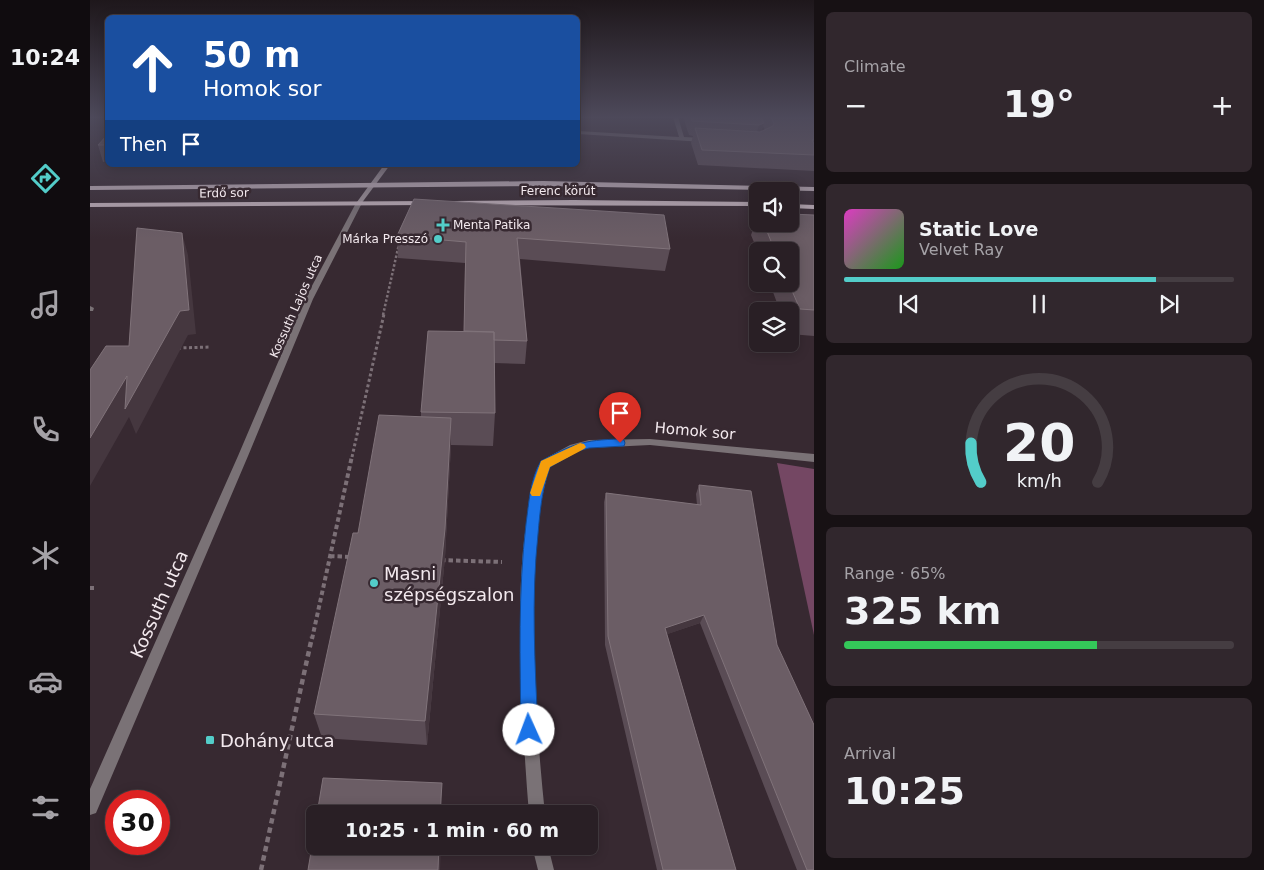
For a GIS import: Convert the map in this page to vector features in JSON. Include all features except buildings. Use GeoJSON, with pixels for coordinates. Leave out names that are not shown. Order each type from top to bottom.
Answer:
{"type":"FeatureCollection","features":[{"type":"Feature","properties":{"kind":"main road","name":"Kossuth Lajos utca"},"geometry":{"type":"LineString","coordinates":[[359,203],[386,167]]}},
{"type":"Feature","properties":{"kind":"main road","name":"Ferenc körút"},"geometry":{"type":"LineString","coordinates":[[374,185],[568,184],[746,186],[814,189]]}},
{"type":"Feature","properties":{"kind":"main road","name":"Erdő sor"},"geometry":{"type":"LineString","coordinates":[[90,188],[374,185]]}},
{"type":"Feature","properties":{"kind":"main road","name":"Erdő sor"},"geometry":{"type":"LineString","coordinates":[[90,205],[359,203]]}},
{"type":"Feature","properties":{"kind":"main road"},"geometry":{"type":"LineString","coordinates":[[359,203],[433,203]]}},
{"type":"Feature","properties":{"kind":"main road","name":"Ferenc körút"},"geometry":{"type":"LineString","coordinates":[[443,203],[749,204]]}},
{"type":"Feature","properties":{"kind":"main road"},"geometry":{"type":"LineString","coordinates":[[799,206],[814,207]]}},
{"type":"Feature","properties":{"kind":"street","name":"Kossuth Lajos utca"},"geometry":{"type":"LineString","coordinates":[[260,415],[309,299],[359,203]]}},
{"type":"Feature","properties":{"kind":"street","name":"Kossuth utca"},"geometry":{"type":"LineString","coordinates":[[90,807],[260,415]]}},
{"type":"Feature","properties":{"kind":"street","name":"Homok sor"},"geometry":{"type":"LineString","coordinates":[[536,805],[529,730],[528,563],[536,488],[545,464],[574,448],[589,444],[650,442],[814,458]]}},
{"type":"Feature","properties":{"kind":"street"},"geometry":{"type":"LineString","coordinates":[[542,855],[546,870]]}},
{"type":"Feature","properties":{"kind":"path"},"geometry":{"type":"LineString","coordinates":[[262,870],[400,238]]}},
{"type":"Feature","properties":{"kind":"path"},"geometry":{"type":"LineString","coordinates":[[172,348],[210,347]]}},
{"type":"Feature","properties":{"kind":"path"},"geometry":{"type":"LineString","coordinates":[[330,556],[360,557]]}},
{"type":"Feature","properties":{"kind":"path"},"geometry":{"type":"LineString","coordinates":[[439,560],[528,563]]}},
{"type":"Feature","properties":{"kind":"shaded area"},"geometry":{"type":"Polygon","coordinates":[[[777,463],[814,469],[814,635],[777,463]]]}},
{"type":"Feature","properties":{"kind":"slow traffic"},"geometry":{"type":"LineString","coordinates":[[536,493],[545,464],[574,448],[580,447]]}},
{"type":"Feature","properties":{"kind":"place","name":"Menta Patika"},"geometry":{"type":"Point","coordinates":[443,225]}},
{"type":"Feature","properties":{"kind":"place","name":"Márka Presszó"},"geometry":{"type":"Point","coordinates":[438,239]}},
{"type":"Feature","properties":{"kind":"place","name":"Masni szépségszalon"},"geometry":{"type":"Point","coordinates":[374,583]}},
{"type":"Feature","properties":{"kind":"place","name":"Dohány utca"},"geometry":{"type":"Point","coordinates":[210,740]}},
{"type":"Feature","properties":{"kind":"route"},"geometry":{"type":"LineString","coordinates":[[529,730],[528,563],[536,488],[545,464],[574,448],[589,444],[620,443]]}}]}
